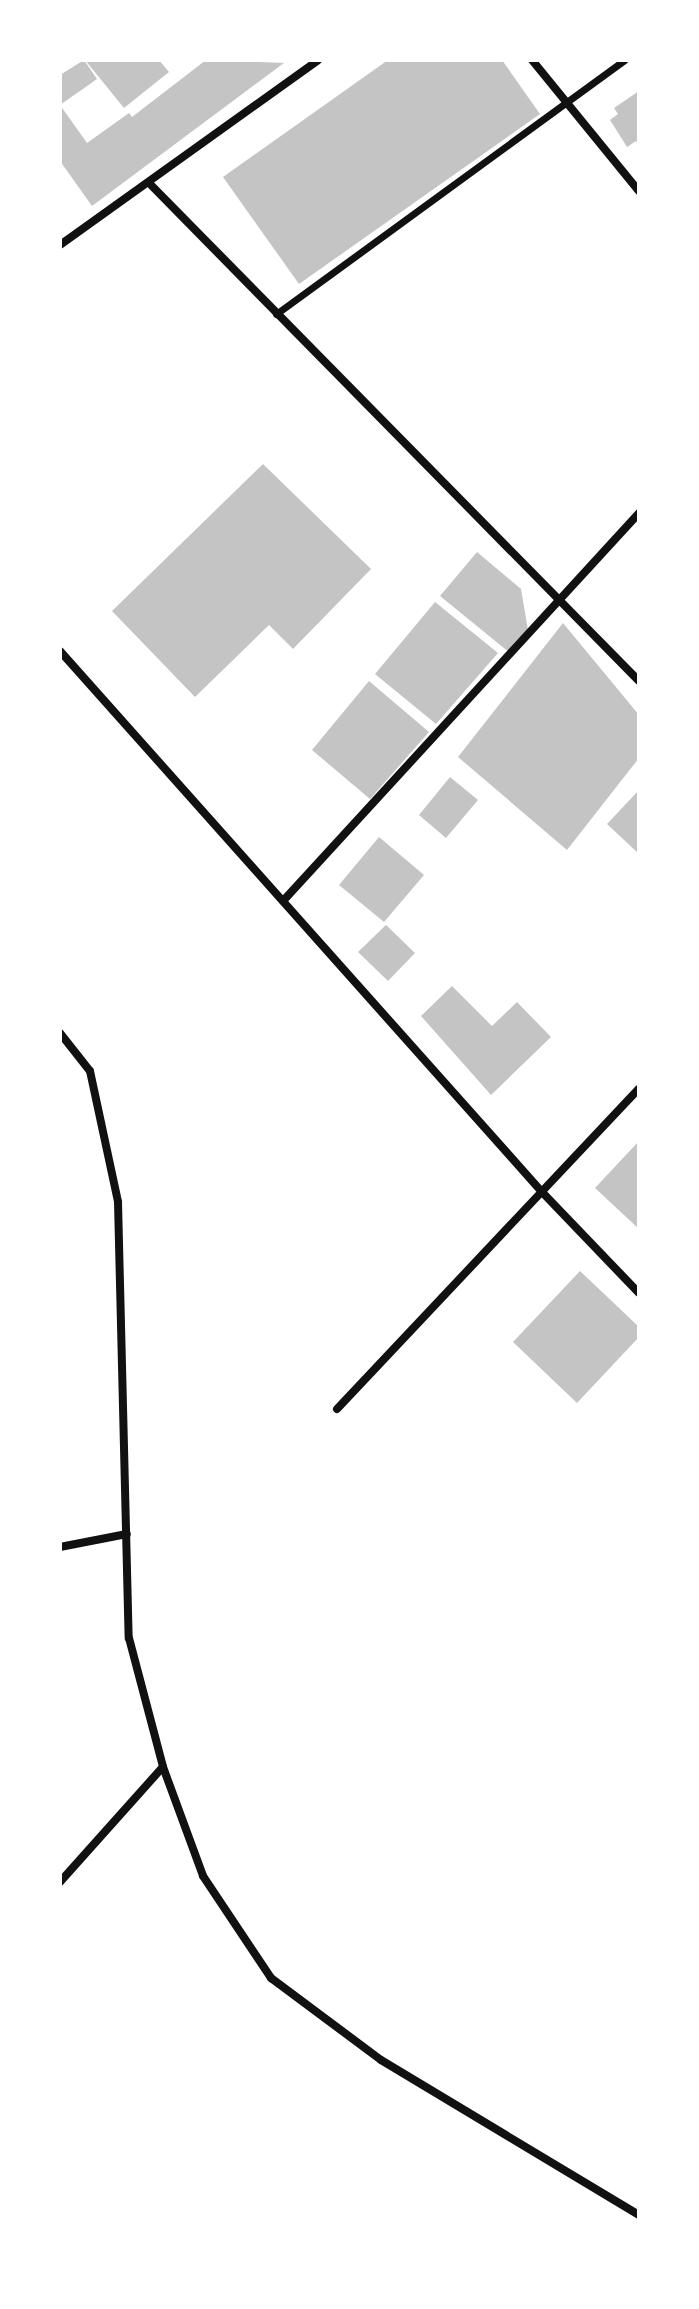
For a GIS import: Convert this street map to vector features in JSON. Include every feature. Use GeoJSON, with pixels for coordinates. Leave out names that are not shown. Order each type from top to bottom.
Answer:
{"type":"FeatureCollection","features":[{"type":"Feature","properties":{"kind":"street"},"geometry":{"type":"LineString","coordinates":[[60,245],[151,185],[318,60]]}},
{"type":"Feature","properties":{"kind":"street"},"geometry":{"type":"LineString","coordinates":[[532,60],[639,191]]}},
{"type":"Feature","properties":{"kind":"street"},"geometry":{"type":"LineString","coordinates":[[276,314],[624,60]]}},
{"type":"Feature","properties":{"kind":"street"},"geometry":{"type":"LineString","coordinates":[[151,185],[639,681]]}},
{"type":"Feature","properties":{"kind":"street"},"geometry":{"type":"LineString","coordinates":[[283,901],[639,513]]}},
{"type":"Feature","properties":{"kind":"street"},"geometry":{"type":"LineString","coordinates":[[60,651],[542,1192],[639,1293]]}},
{"type":"Feature","properties":{"kind":"street"},"geometry":{"type":"LineString","coordinates":[[60,1033],[90,1071],[118,1202],[129,1638],[163,1767],[203,1876],[271,1978],[381,2060],[639,2215]]}},
{"type":"Feature","properties":{"kind":"street"},"geometry":{"type":"LineString","coordinates":[[337,1409],[639,1089]]}},
{"type":"Feature","properties":{"kind":"street"},"geometry":{"type":"LineString","coordinates":[[60,1547],[127,1534]]}},
{"type":"Feature","properties":{"kind":"street"},"geometry":{"type":"LineString","coordinates":[[60,1882],[163,1767]]}},
{"type":"Feature","properties":{"kind":"building"},"geometry":{"type":"Polygon","coordinates":[[[84,60],[97,79],[60,105],[60,75],[84,60]]]}},
{"type":"Feature","properties":{"kind":"building"},"geometry":{"type":"Polygon","coordinates":[[[85,60],[159,60],[169,72],[124,108],[85,60]]]}},
{"type":"Feature","properties":{"kind":"building"},"geometry":{"type":"Polygon","coordinates":[[[206,60],[284,63],[92,206],[60,161],[60,105],[87,143],[129,113],[132,117],[206,60]]]}},
{"type":"Feature","properties":{"kind":"building"},"geometry":{"type":"Polygon","coordinates":[[[388,60],[502,60],[540,114],[299,284],[223,177],[388,60]]]}},
{"type":"Feature","properties":{"kind":"building"},"geometry":{"type":"Polygon","coordinates":[[[639,91],[639,145],[636,141],[627,147],[610,120],[618,114],[614,108],[639,91]]]}},
{"type":"Feature","properties":{"kind":"building"},"geometry":{"type":"Polygon","coordinates":[[[263,464],[371,569],[293,649],[269,625],[195,697],[112,611],[263,464]]]}},
{"type":"Feature","properties":{"kind":"building"},"geometry":{"type":"Polygon","coordinates":[[[477,552],[521,589],[528,630],[510,653],[440,596],[477,552]]]}},
{"type":"Feature","properties":{"kind":"building"},"geometry":{"type":"Polygon","coordinates":[[[435,602],[498,653],[436,724],[375,674],[435,602]]]}},
{"type":"Feature","properties":{"kind":"building"},"geometry":{"type":"Polygon","coordinates":[[[563,623],[639,715],[639,758],[567,850],[458,757],[563,623]]]}},
{"type":"Feature","properties":{"kind":"building"},"geometry":{"type":"Polygon","coordinates":[[[369,681],[429,732],[370,799],[312,750],[369,681]]]}},
{"type":"Feature","properties":{"kind":"building"},"geometry":{"type":"Polygon","coordinates":[[[450,777],[478,800],[446,838],[419,815],[450,777]]]}},
{"type":"Feature","properties":{"kind":"building"},"geometry":{"type":"Polygon","coordinates":[[[639,790],[639,854],[607,824],[639,790]]]}},
{"type":"Feature","properties":{"kind":"building"},"geometry":{"type":"Polygon","coordinates":[[[379,837],[424,875],[384,922],[339,885],[379,837]]]}},
{"type":"Feature","properties":{"kind":"building"},"geometry":{"type":"Polygon","coordinates":[[[386,925],[415,953],[388,981],[358,952],[386,925]]]}},
{"type":"Feature","properties":{"kind":"building"},"geometry":{"type":"Polygon","coordinates":[[[452,986],[492,1026],[517,1002],[551,1037],[491,1095],[421,1016],[452,986]]]}},
{"type":"Feature","properties":{"kind":"building"},"geometry":{"type":"Polygon","coordinates":[[[639,1141],[639,1229],[595,1188],[639,1141]]]}},
{"type":"Feature","properties":{"kind":"building"},"geometry":{"type":"Polygon","coordinates":[[[580,1271],[639,1327],[639,1337],[577,1403],[513,1342],[580,1271]]]}}]}
